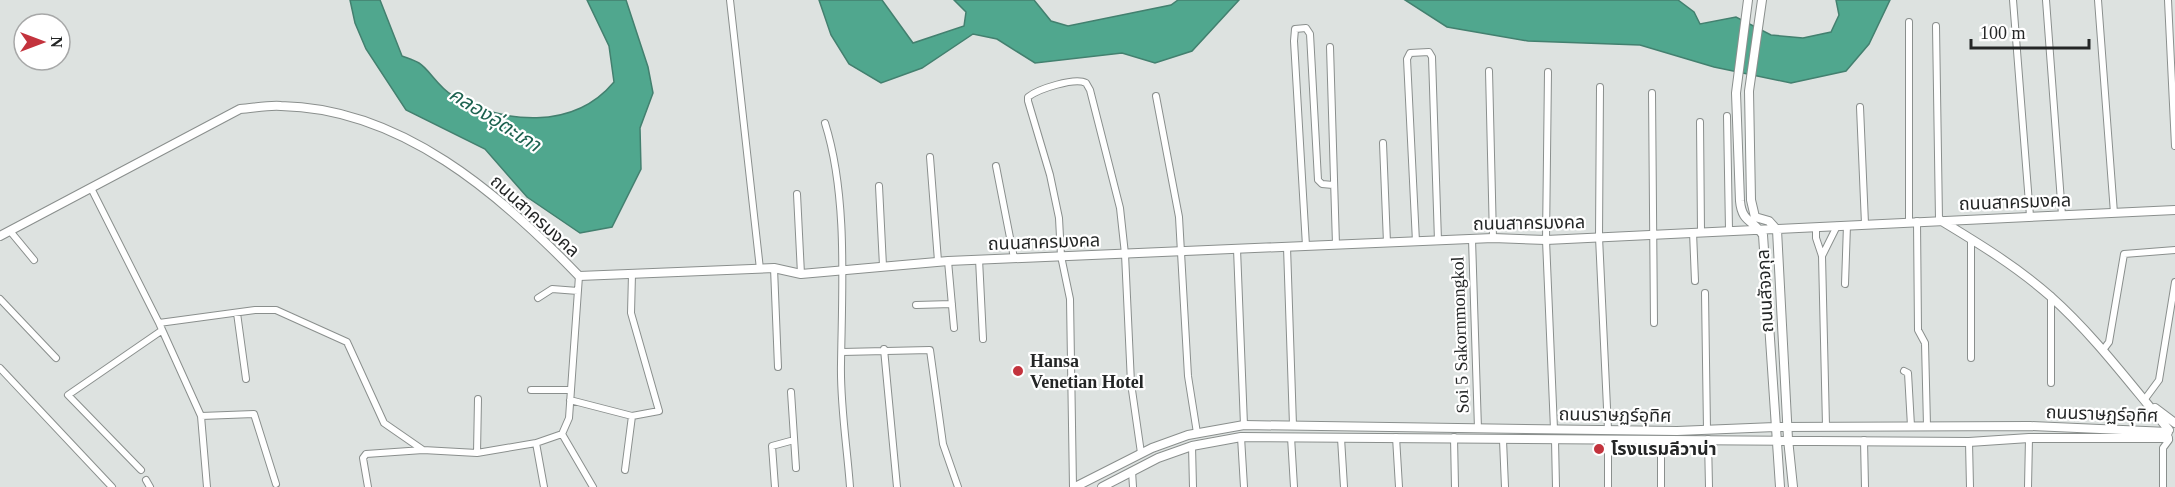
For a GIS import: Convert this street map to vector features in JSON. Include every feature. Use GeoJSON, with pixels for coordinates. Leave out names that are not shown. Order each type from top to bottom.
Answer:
{"type":"FeatureCollection","features":[{"type":"Feature","properties":{"kind":"street"},"geometry":{"type":"LineString","coordinates":[[730,0],[760,269]]}},
{"type":"Feature","properties":{"kind":"street","name":"ถนนสัจจกุล"},"geometry":{"type":"LineString","coordinates":[[1748,0],[1736,93],[1741,213],[1760,229],[1763,235],[1775,440],[1780,487]]}},
{"type":"Feature","properties":{"kind":"street","name":"ถนนสัจจกุล"},"geometry":{"type":"LineString","coordinates":[[1762,0],[1749,91],[1752,209],[1755,217],[1769,220],[1777,230],[1788,439],[1793,487]]}},
{"type":"Feature","properties":{"kind":"street"},"geometry":{"type":"LineString","coordinates":[[2013,0],[2030,216]]}},
{"type":"Feature","properties":{"kind":"street"},"geometry":{"type":"LineString","coordinates":[[2046,0],[2062,215]]}},
{"type":"Feature","properties":{"kind":"street"},"geometry":{"type":"LineString","coordinates":[[2098,0],[2114,213]]}},
{"type":"Feature","properties":{"kind":"street"},"geometry":{"type":"LineString","coordinates":[[2168,0],[2175,146]]}},
{"type":"Feature","properties":{"kind":"street"},"geometry":{"type":"LineString","coordinates":[[1909,22],[1913,221],[1918,324],[1925,343],[1927,426]]}},
{"type":"Feature","properties":{"kind":"street"},"geometry":{"type":"LineString","coordinates":[[1936,26],[1939,220],[1971,239],[2051,296],[2152,406],[2171,433],[2163,448],[2163,487]]}},
{"type":"Feature","properties":{"kind":"street"},"geometry":{"type":"LineString","coordinates":[[1306,246],[1294,41],[1294,29],[1298,28],[1306,28],[1310,34],[1318,180],[1322,184],[1334,185]]}},
{"type":"Feature","properties":{"kind":"street"},"geometry":{"type":"LineString","coordinates":[[1330,47],[1336,245]]}},
{"type":"Feature","properties":{"kind":"street"},"geometry":{"type":"LineString","coordinates":[[1416,242],[1407,59],[1410,53],[1416,51],[1429,52],[1432,57],[1438,241]]}},
{"type":"Feature","properties":{"kind":"street"},"geometry":{"type":"LineString","coordinates":[[1489,71],[1493,238]]}},
{"type":"Feature","properties":{"kind":"street"},"geometry":{"type":"LineString","coordinates":[[1548,72],[1546,240],[1554,429]]}},
{"type":"Feature","properties":{"kind":"street"},"geometry":{"type":"LineString","coordinates":[[1074,487],[1070,299],[1061,256],[1059,218],[1028,97],[1040,90],[1079,80],[1086,83],[1090,90],[1120,208],[1125,254],[1131,383],[1141,453]]}},
{"type":"Feature","properties":{"kind":"street"},"geometry":{"type":"LineString","coordinates":[[1600,87],[1599,237],[1608,429]]}},
{"type":"Feature","properties":{"kind":"street"},"geometry":{"type":"LineString","coordinates":[[1652,93],[1654,322]]}},
{"type":"Feature","properties":{"kind":"street"},"geometry":{"type":"LineString","coordinates":[[1156,96],[1179,217],[1188,376],[1197,433]]}},
{"type":"Feature","properties":{"kind":"street","name":"ถนนสาครมงคล"},"geometry":{"type":"LineString","coordinates":[[0,236],[240,110],[280,106],[317,109],[365,120],[443,159],[473,180],[579,276],[774,268],[801,274],[938,261],[1493,238],[1546,240],[1652,233],[1777,230],[1913,221],[2175,210]]}},
{"type":"Feature","properties":{"kind":"street"},"geometry":{"type":"LineString","coordinates":[[1860,107],[1864,224]]}},
{"type":"Feature","properties":{"kind":"street"},"geometry":{"type":"LineString","coordinates":[[1727,116],[1729,230]]}},
{"type":"Feature","properties":{"kind":"street"},"geometry":{"type":"LineString","coordinates":[[1695,281],[1700,122]]}},
{"type":"Feature","properties":{"kind":"street"},"geometry":{"type":"LineString","coordinates":[[825,123],[834,152],[843,270],[842,352],[850,487]]}},
{"type":"Feature","properties":{"kind":"street"},"geometry":{"type":"LineString","coordinates":[[1383,143],[1387,243]]}},
{"type":"Feature","properties":{"kind":"street"},"geometry":{"type":"LineString","coordinates":[[930,157],[938,261]]}},
{"type":"Feature","properties":{"kind":"street"},"geometry":{"type":"LineString","coordinates":[[996,166],[1014,258]]}},
{"type":"Feature","properties":{"kind":"street"},"geometry":{"type":"LineString","coordinates":[[879,186],[883,266]]}},
{"type":"Feature","properties":{"kind":"street"},"geometry":{"type":"LineString","coordinates":[[91,188],[159,322],[161,331],[201,416],[207,487]]}},
{"type":"Feature","properties":{"kind":"street"},"geometry":{"type":"LineString","coordinates":[[797,195],[801,274]]}},
{"type":"Feature","properties":{"kind":"street"},"geometry":{"type":"LineString","coordinates":[[1845,284],[1847,225]]}},
{"type":"Feature","properties":{"kind":"street"},"geometry":{"type":"LineString","coordinates":[[1822,256],[1837,226]]}},
{"type":"Feature","properties":{"kind":"street"},"geometry":{"type":"LineString","coordinates":[[1816,227],[1816,238],[1822,256],[1826,426]]}},
{"type":"Feature","properties":{"kind":"street"},"geometry":{"type":"LineString","coordinates":[[10,231],[34,260]]}},
{"type":"Feature","properties":{"kind":"street","name":"Soi 5 Sakornmongkol"},"geometry":{"type":"LineString","coordinates":[[1472,239],[1478,429]]}},
{"type":"Feature","properties":{"kind":"street"},"geometry":{"type":"LineString","coordinates":[[1971,239],[1971,358]]}},
{"type":"Feature","properties":{"kind":"street"},"geometry":{"type":"LineString","coordinates":[[1287,247],[1293,425]]}},
{"type":"Feature","properties":{"kind":"street"},"geometry":{"type":"LineString","coordinates":[[1238,249],[1244,425]]}},
{"type":"Feature","properties":{"kind":"street"},"geometry":{"type":"LineString","coordinates":[[2103,350],[2109,342],[2124,254],[2175,250]]}},
{"type":"Feature","properties":{"kind":"street"},"geometry":{"type":"LineString","coordinates":[[1838,253],[1846,252]]}},
{"type":"Feature","properties":{"kind":"street"},"geometry":{"type":"LineString","coordinates":[[979,260],[983,339]]}},
{"type":"Feature","properties":{"kind":"street"},"geometry":{"type":"LineString","coordinates":[[948,261],[954,328]]}},
{"type":"Feature","properties":{"kind":"street"},"geometry":{"type":"LineString","coordinates":[[774,268],[778,367]]}},
{"type":"Feature","properties":{"kind":"street"},"geometry":{"type":"LineString","coordinates":[[570,400],[632,416],[659,411],[631,313],[632,274]]}},
{"type":"Feature","properties":{"kind":"street"},"geometry":{"type":"LineString","coordinates":[[368,487],[363,458],[366,454],[423,450],[477,453],[536,443],[562,434],[569,418],[579,276]]}},
{"type":"Feature","properties":{"kind":"street"},"geometry":{"type":"LineString","coordinates":[[2145,399],[2159,380],[2175,282]]}},
{"type":"Feature","properties":{"kind":"street"},"geometry":{"type":"LineString","coordinates":[[538,298],[552,289],[578,291]]}},
{"type":"Feature","properties":{"kind":"street"},"geometry":{"type":"LineString","coordinates":[[1705,293],[1707,430]]}},
{"type":"Feature","properties":{"kind":"street"},"geometry":{"type":"LineString","coordinates":[[2051,296],[2051,383]]}},
{"type":"Feature","properties":{"kind":"street"},"geometry":{"type":"LineString","coordinates":[[0,299],[56,358]]}},
{"type":"Feature","properties":{"kind":"street"},"geometry":{"type":"LineString","coordinates":[[916,305],[952,304]]}},
{"type":"Feature","properties":{"kind":"street"},"geometry":{"type":"LineString","coordinates":[[159,322],[276,310],[348,342],[384,423],[423,450]]}},
{"type":"Feature","properties":{"kind":"street"},"geometry":{"type":"LineString","coordinates":[[237,313],[246,379]]}},
{"type":"Feature","properties":{"kind":"street"},"geometry":{"type":"LineString","coordinates":[[141,470],[68,395],[161,331]]}},
{"type":"Feature","properties":{"kind":"street"},"geometry":{"type":"LineString","coordinates":[[842,352],[884,349],[930,350],[943,444],[958,487]]}},
{"type":"Feature","properties":{"kind":"street"},"geometry":{"type":"LineString","coordinates":[[884,349],[897,487]]}},
{"type":"Feature","properties":{"kind":"street"},"geometry":{"type":"LineString","coordinates":[[0,368],[112,487]]}},
{"type":"Feature","properties":{"kind":"street"},"geometry":{"type":"LineString","coordinates":[[1904,371],[1908,373],[1911,426]]}},
{"type":"Feature","properties":{"kind":"street"},"geometry":{"type":"LineString","coordinates":[[531,390],[571,390]]}},
{"type":"Feature","properties":{"kind":"street"},"geometry":{"type":"LineString","coordinates":[[791,392],[796,468]]}},
{"type":"Feature","properties":{"kind":"street"},"geometry":{"type":"LineString","coordinates":[[477,453],[478,399]]}},
{"type":"Feature","properties":{"kind":"street"},"geometry":{"type":"LineString","coordinates":[[201,416],[254,414],[276,484]]}},
{"type":"Feature","properties":{"kind":"street"},"geometry":{"type":"LineString","coordinates":[[625,470],[632,416]]}},
{"type":"Feature","properties":{"kind":"street","name":"ถนนราษฏร์อุทิศ"},"geometry":{"type":"LineString","coordinates":[[1074,487],[1141,453],[1197,433],[1244,425],[1707,430],[1826,426],[2030,426],[2171,433]]}},
{"type":"Feature","properties":{"kind":"street"},"geometry":{"type":"LineString","coordinates":[[1418,437],[1420,428]]}},
{"type":"Feature","properties":{"kind":"street","name":"ถนนราษฏร์อุทิศ"},"geometry":{"type":"LineString","coordinates":[[1102,487],[1132,471],[1192,446],[1241,437],[1969,442],[2171,433]]}},
{"type":"Feature","properties":{"kind":"street"},"geometry":{"type":"LineString","coordinates":[[562,434],[593,487]]}},
{"type":"Feature","properties":{"kind":"street"},"geometry":{"type":"LineString","coordinates":[[1241,437],[1244,487]]}},
{"type":"Feature","properties":{"kind":"street"},"geometry":{"type":"LineString","coordinates":[[1292,437],[1294,487]]}},
{"type":"Feature","properties":{"kind":"street"},"geometry":{"type":"LineString","coordinates":[[1396,437],[1399,487]]}},
{"type":"Feature","properties":{"kind":"street"},"geometry":{"type":"LineString","coordinates":[[1454,437],[1455,487]]}},
{"type":"Feature","properties":{"kind":"street"},"geometry":{"type":"LineString","coordinates":[[1341,438],[1344,487]]}},
{"type":"Feature","properties":{"kind":"street"},"geometry":{"type":"LineString","coordinates":[[2028,487],[2029,438]]}},
{"type":"Feature","properties":{"kind":"street"},"geometry":{"type":"LineString","coordinates":[[1661,439],[1661,487]]}},
{"type":"Feature","properties":{"kind":"street"},"geometry":{"type":"LineString","coordinates":[[775,487],[772,446],[794,440]]}},
{"type":"Feature","properties":{"kind":"street"},"geometry":{"type":"LineString","coordinates":[[1503,440],[1505,487]]}},
{"type":"Feature","properties":{"kind":"street"},"geometry":{"type":"LineString","coordinates":[[1555,440],[1556,487]]}},
{"type":"Feature","properties":{"kind":"street"},"geometry":{"type":"LineString","coordinates":[[1608,440],[1608,487]]}},
{"type":"Feature","properties":{"kind":"street"},"geometry":{"type":"LineString","coordinates":[[1708,440],[1709,487]]}},
{"type":"Feature","properties":{"kind":"street"},"geometry":{"type":"LineString","coordinates":[[1864,440],[1865,487]]}},
{"type":"Feature","properties":{"kind":"street"},"geometry":{"type":"LineString","coordinates":[[1969,442],[1970,487]]}},
{"type":"Feature","properties":{"kind":"street"},"geometry":{"type":"LineString","coordinates":[[536,443],[544,487]]}},
{"type":"Feature","properties":{"kind":"street"},"geometry":{"type":"LineString","coordinates":[[1192,446],[1193,487]]}},
{"type":"Feature","properties":{"kind":"street"},"geometry":{"type":"LineString","coordinates":[[1132,471],[1133,487]]}},
{"type":"Feature","properties":{"kind":"street"},"geometry":{"type":"LineString","coordinates":[[146,480],[150,487]]}},
{"type":"Feature","properties":{"kind":"water","name":"คลองอุ่ตะเภา"},"geometry":{"type":"Polygon","coordinates":[[[350,0],[380,0],[402,56],[423,66],[452,95],[493,112],[515,117],[537,118],[579,109],[597,98],[614,82],[609,46],[587,0],[626,0],[648,67],[653,93],[640,128],[641,169],[612,227],[580,233],[527,197],[485,149],[406,110],[366,49],[355,23],[350,0]]]}},
{"type":"Feature","properties":{"kind":"water"},"geometry":{"type":"Polygon","coordinates":[[[819,0],[882,0],[913,43],[964,26],[966,12],[954,0],[1034,0],[1051,21],[1068,26],[1171,5],[1178,0],[1239,0],[1192,51],[1155,63],[1122,53],[1035,63],[997,39],[973,34],[922,68],[881,83],[849,64],[831,35],[819,0]]]}},
{"type":"Feature","properties":{"kind":"water"},"geometry":{"type":"Polygon","coordinates":[[[1405,0],[1678,0],[1694,12],[1700,24],[1736,17],[1771,35],[1803,38],[1831,32],[1839,15],[1836,0],[1890,0],[1869,44],[1846,71],[1791,83],[1714,67],[1640,45],[1528,41],[1447,27],[1405,0]]]}},
{"type":"Feature","properties":{"kind":"place","name":"Hansa Venetian Hotel"},"geometry":{"type":"Point","coordinates":[1018,371]}},
{"type":"Feature","properties":{"kind":"place","name":"โรงแรมลีวาน่า"},"geometry":{"type":"Point","coordinates":[1599,449]}}]}
